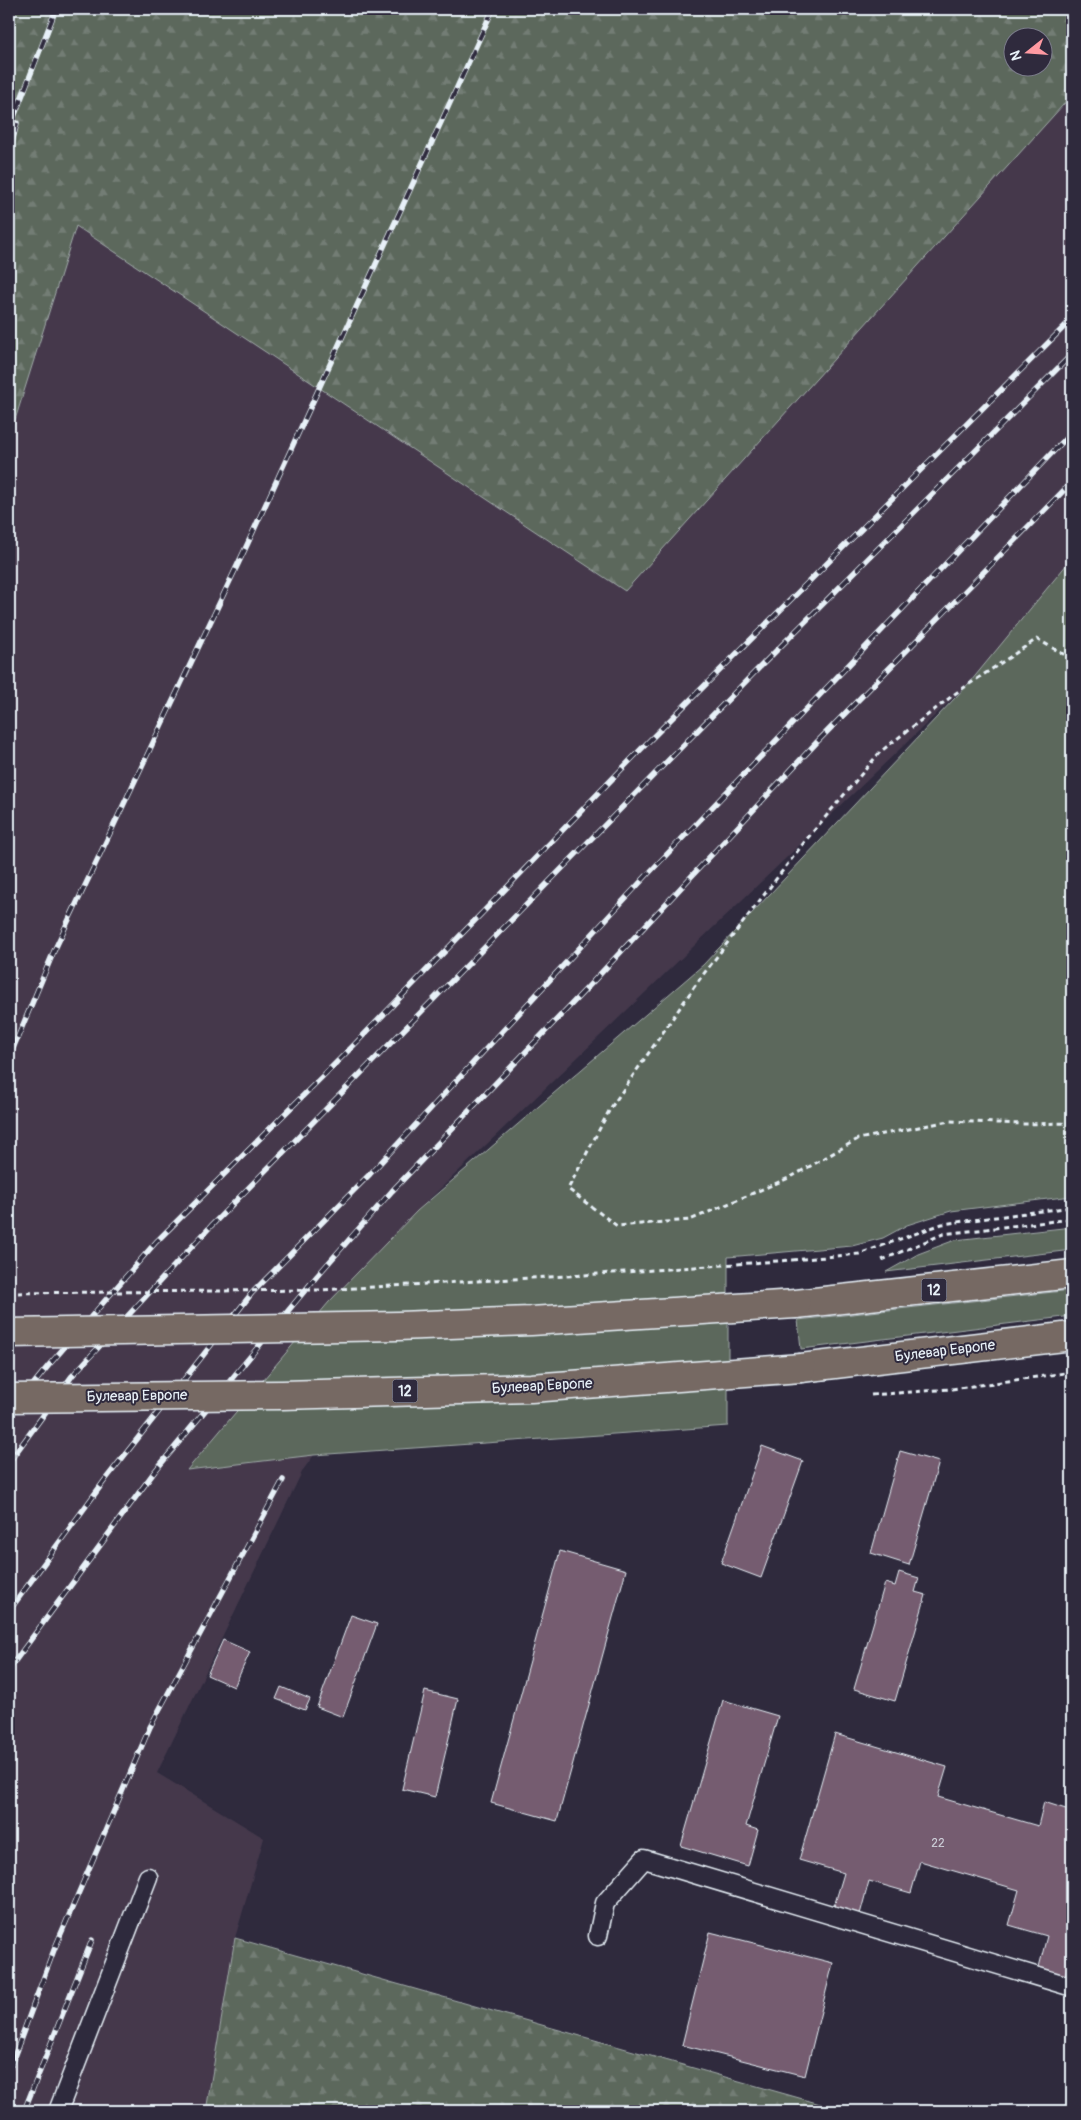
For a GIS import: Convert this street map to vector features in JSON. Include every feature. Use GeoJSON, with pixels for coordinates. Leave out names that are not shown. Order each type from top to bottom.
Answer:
{"type":"FeatureCollection","features":[{"type":"Feature","properties":{"kind":"main road","name":"12"},"geometry":{"type":"LineString","coordinates":[[9,1333],[426,1325],[531,1321],[796,1304],[1072,1274]]}},
{"type":"Feature","properties":{"kind":"main road","name":"Булевар Европе"},"geometry":{"type":"LineString","coordinates":[[9,1398],[282,1395],[531,1388],[802,1368],[1072,1336]]}},
{"type":"Feature","properties":{"kind":"lane"},"geometry":{"type":"LineString","coordinates":[[598,1936],[605,1903],[644,1859],[1072,1986]]}},
{"type":"Feature","properties":{"kind":"lane"},"geometry":{"type":"LineString","coordinates":[[58,2111],[148,1877]]}},
{"type":"Feature","properties":{"kind":"path"},"geometry":{"type":"LineString","coordinates":[[1072,659],[1037,639],[956,693],[880,752],[806,840],[699,980],[610,1109],[568,1189],[617,1226],[690,1220],[791,1177],[858,1139],[948,1121],[1022,1124],[1072,1123]]}},
{"type":"Feature","properties":{"kind":"path"},"geometry":{"type":"LineString","coordinates":[[9,1293],[320,1290],[584,1275],[792,1260],[859,1254],[942,1224],[1072,1207]]}},
{"type":"Feature","properties":{"kind":"path"},"geometry":{"type":"LineString","coordinates":[[879,1261],[943,1234],[1072,1218]]}},
{"type":"Feature","properties":{"kind":"path"},"geometry":{"type":"LineString","coordinates":[[865,1395],[951,1389],[1072,1372]]}},
{"type":"Feature","properties":{"kind":"shaded area"},"geometry":{"type":"Polygon","coordinates":[[[9,9],[1072,9],[1072,558],[971,681],[417,1211],[188,1469],[314,1455],[303,1470],[157,1773],[264,1838],[235,1938],[206,2111],[9,2111],[9,9]]]}},
{"type":"Feature","properties":{"kind":"green space"},"geometry":{"type":"Polygon","coordinates":[[[9,9],[1072,9],[1072,95],[625,591],[76,226],[9,439],[9,9]]]}},
{"type":"Feature","properties":{"kind":"green space"},"geometry":{"type":"Polygon","coordinates":[[[1072,558],[1072,1196],[951,1211],[907,1225],[883,1238],[852,1246],[728,1257],[728,1426],[314,1455],[187,1470],[329,1302],[417,1211],[703,965],[971,681],[1072,558]]]}},
{"type":"Feature","properties":{"kind":"green space"},"geometry":{"type":"Polygon","coordinates":[[[1072,1227],[1072,1250],[886,1272],[918,1254],[955,1240],[1072,1227]]]}},
{"type":"Feature","properties":{"kind":"green space"},"geometry":{"type":"Polygon","coordinates":[[[1072,1290],[1072,1316],[801,1349],[798,1320],[1072,1290]]]}},
{"type":"Feature","properties":{"kind":"green space"},"geometry":{"type":"Polygon","coordinates":[[[235,1938],[845,2111],[206,2111],[235,1938]]]}},
{"type":"Feature","properties":{"kind":"building"},"geometry":{"type":"Polygon","coordinates":[[[762,1446],[803,1461],[761,1578],[721,1563],[762,1446]]]}},
{"type":"Feature","properties":{"kind":"building"},"geometry":{"type":"Polygon","coordinates":[[[900,1451],[939,1462],[909,1565],[871,1553],[900,1451]]]}},
{"type":"Feature","properties":{"kind":"building"},"geometry":{"type":"Polygon","coordinates":[[[560,1551],[626,1570],[557,1821],[491,1803],[560,1551]]]}},
{"type":"Feature","properties":{"kind":"building"},"geometry":{"type":"Polygon","coordinates":[[[899,1572],[919,1578],[915,1592],[926,1595],[895,1701],[854,1689],[885,1583],[895,1586],[899,1572]]]}},
{"type":"Feature","properties":{"kind":"building"},"geometry":{"type":"Polygon","coordinates":[[[351,1615],[377,1624],[343,1717],[317,1707],[351,1615]]]}},
{"type":"Feature","properties":{"kind":"building"},"geometry":{"type":"Polygon","coordinates":[[[223,1640],[250,1652],[234,1687],[207,1675],[223,1640]]]}},
{"type":"Feature","properties":{"kind":"building"},"geometry":{"type":"Polygon","coordinates":[[[281,1687],[310,1699],[305,1710],[276,1699],[281,1687]]]}},
{"type":"Feature","properties":{"kind":"building"},"geometry":{"type":"Polygon","coordinates":[[[425,1691],[458,1699],[435,1797],[402,1789],[425,1691]]]}},
{"type":"Feature","properties":{"kind":"building"},"geometry":{"type":"Polygon","coordinates":[[[723,1700],[778,1716],[746,1826],[758,1830],[748,1866],[681,1846],[723,1700]]]}},
{"type":"Feature","properties":{"kind":"building"},"geometry":{"type":"Polygon","coordinates":[[[835,1734],[947,1767],[938,1797],[1038,1826],[1044,1802],[1072,1811],[1072,1952],[1064,1979],[1038,1971],[1047,1936],[1009,1925],[1019,1890],[920,1861],[911,1893],[869,1881],[859,1918],[833,1910],[844,1873],[799,1860],[835,1734]]]}},
{"type":"Feature","properties":{"kind":"building"},"geometry":{"type":"Polygon","coordinates":[[[710,1932],[833,1963],[805,2076],[682,2045],[710,1932]]]}},
{"type":"Feature","properties":{"kind":"railway"},"geometry":{"type":"LineString","coordinates":[[9,130],[56,9]]}},
{"type":"Feature","properties":{"kind":"railway"},"geometry":{"type":"LineString","coordinates":[[9,1058],[54,951],[247,545],[493,9]]}},
{"type":"Feature","properties":{"kind":"railway"},"geometry":{"type":"LineString","coordinates":[[9,154],[17,123]]}},
{"type":"Feature","properties":{"kind":"railway"},"geometry":{"type":"LineString","coordinates":[[9,1414],[156,1242],[355,1044],[649,741],[1072,319]]}},
{"type":"Feature","properties":{"kind":"railway"},"geometry":{"type":"LineString","coordinates":[[9,1462],[72,1376],[211,1226],[754,673],[1072,354]]}},
{"type":"Feature","properties":{"kind":"railway"},"geometry":{"type":"LineString","coordinates":[[9,1611],[105,1480],[252,1293],[370,1174],[648,874],[1072,432]]}},
{"type":"Feature","properties":{"kind":"railway"},"geometry":{"type":"LineString","coordinates":[[9,1669],[155,1471],[317,1276],[392,1191],[588,987],[817,742],[1072,482]]}},
{"type":"Feature","properties":{"kind":"railway"},"geometry":{"type":"LineString","coordinates":[[9,2070],[54,1950],[150,1727],[283,1480]]}},
{"type":"Feature","properties":{"kind":"railway"},"geometry":{"type":"LineString","coordinates":[[24,2111],[92,1940]]}}]}
